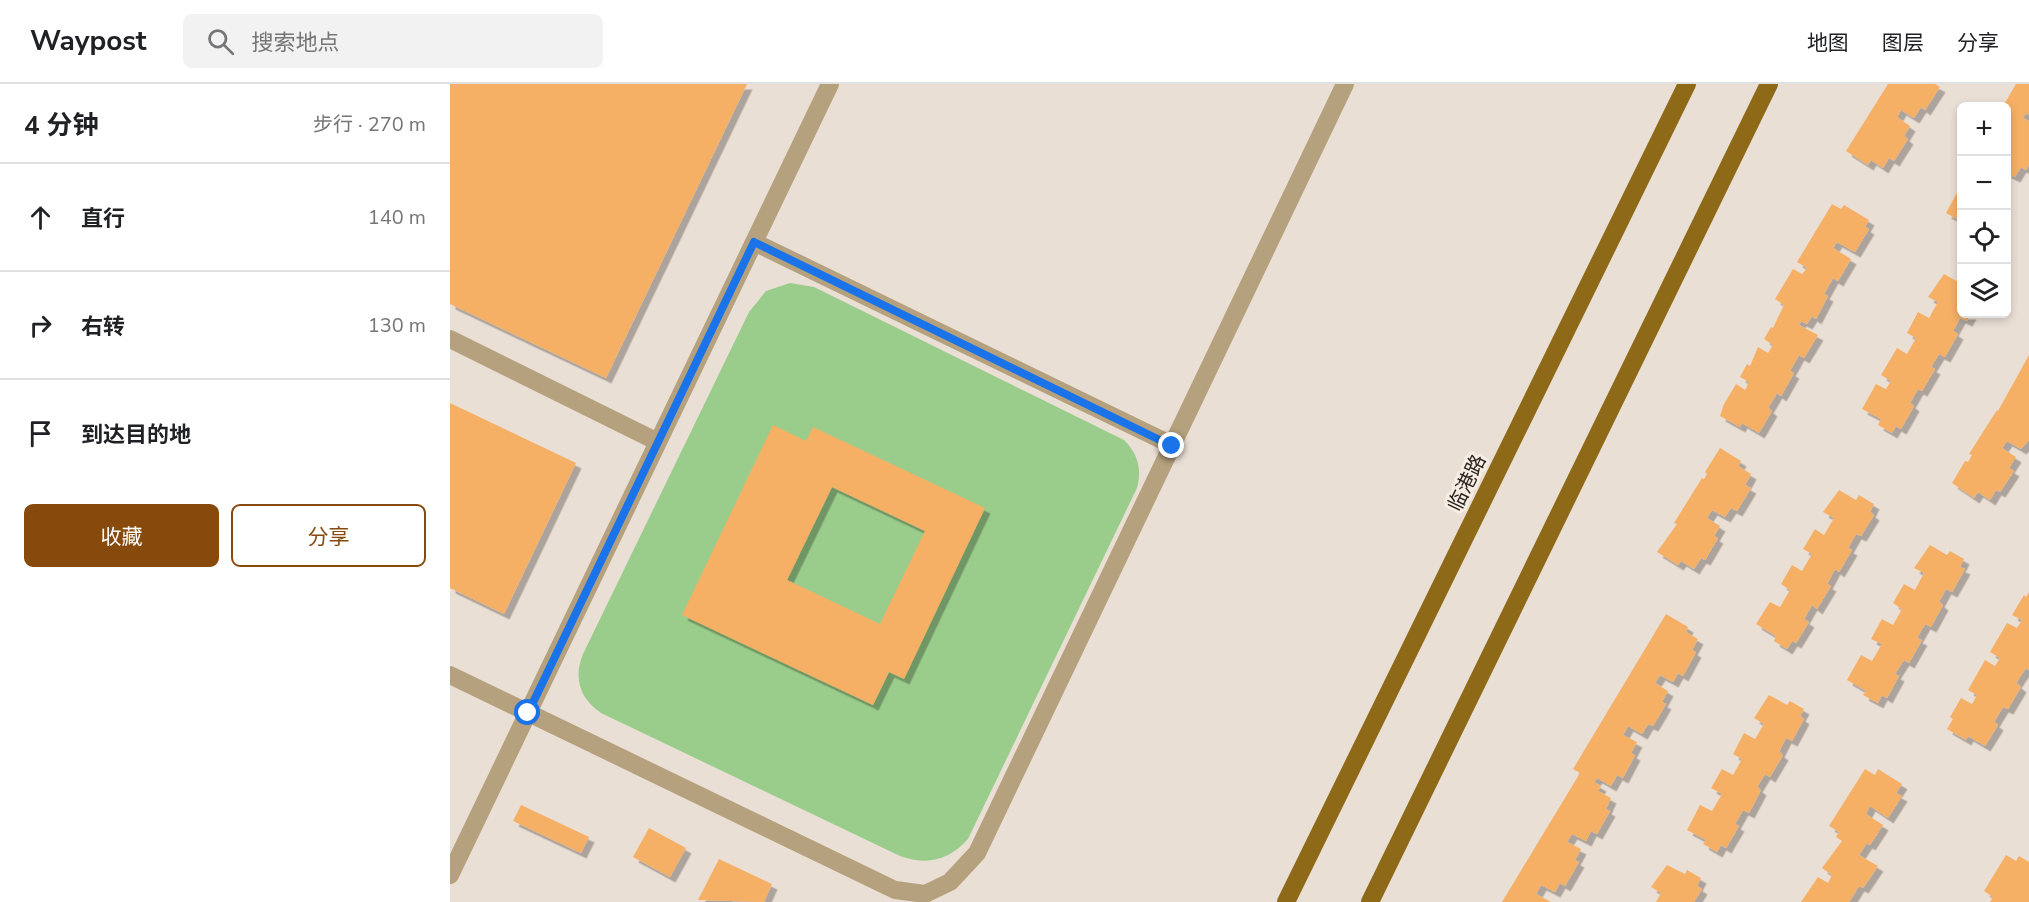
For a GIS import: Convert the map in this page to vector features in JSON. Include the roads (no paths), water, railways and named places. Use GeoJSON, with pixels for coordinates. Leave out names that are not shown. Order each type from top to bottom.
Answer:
{"type":"FeatureCollection","features":[{"type":"Feature","properties":{"kind":"main road","name":"临港路"},"geometry":{"type":"LineString","coordinates":[[1286,902],[1687,84]]}},
{"type":"Feature","properties":{"kind":"main road"},"geometry":{"type":"LineString","coordinates":[[1371,902],[1769,84]]}},
{"type":"Feature","properties":{"kind":"lane"},"geometry":{"type":"LineString","coordinates":[[450,875],[830,84]]}},
{"type":"Feature","properties":{"kind":"lane"},"geometry":{"type":"LineString","coordinates":[[450,675],[895,890],[925,894],[950,882],[977,853],[1345,84]]}},
{"type":"Feature","properties":{"kind":"lane"},"geometry":{"type":"LineString","coordinates":[[754,242],[1172,446]]}},
{"type":"Feature","properties":{"kind":"lane"},"geometry":{"type":"LineString","coordinates":[[450,339],[658,442]]}}]}
